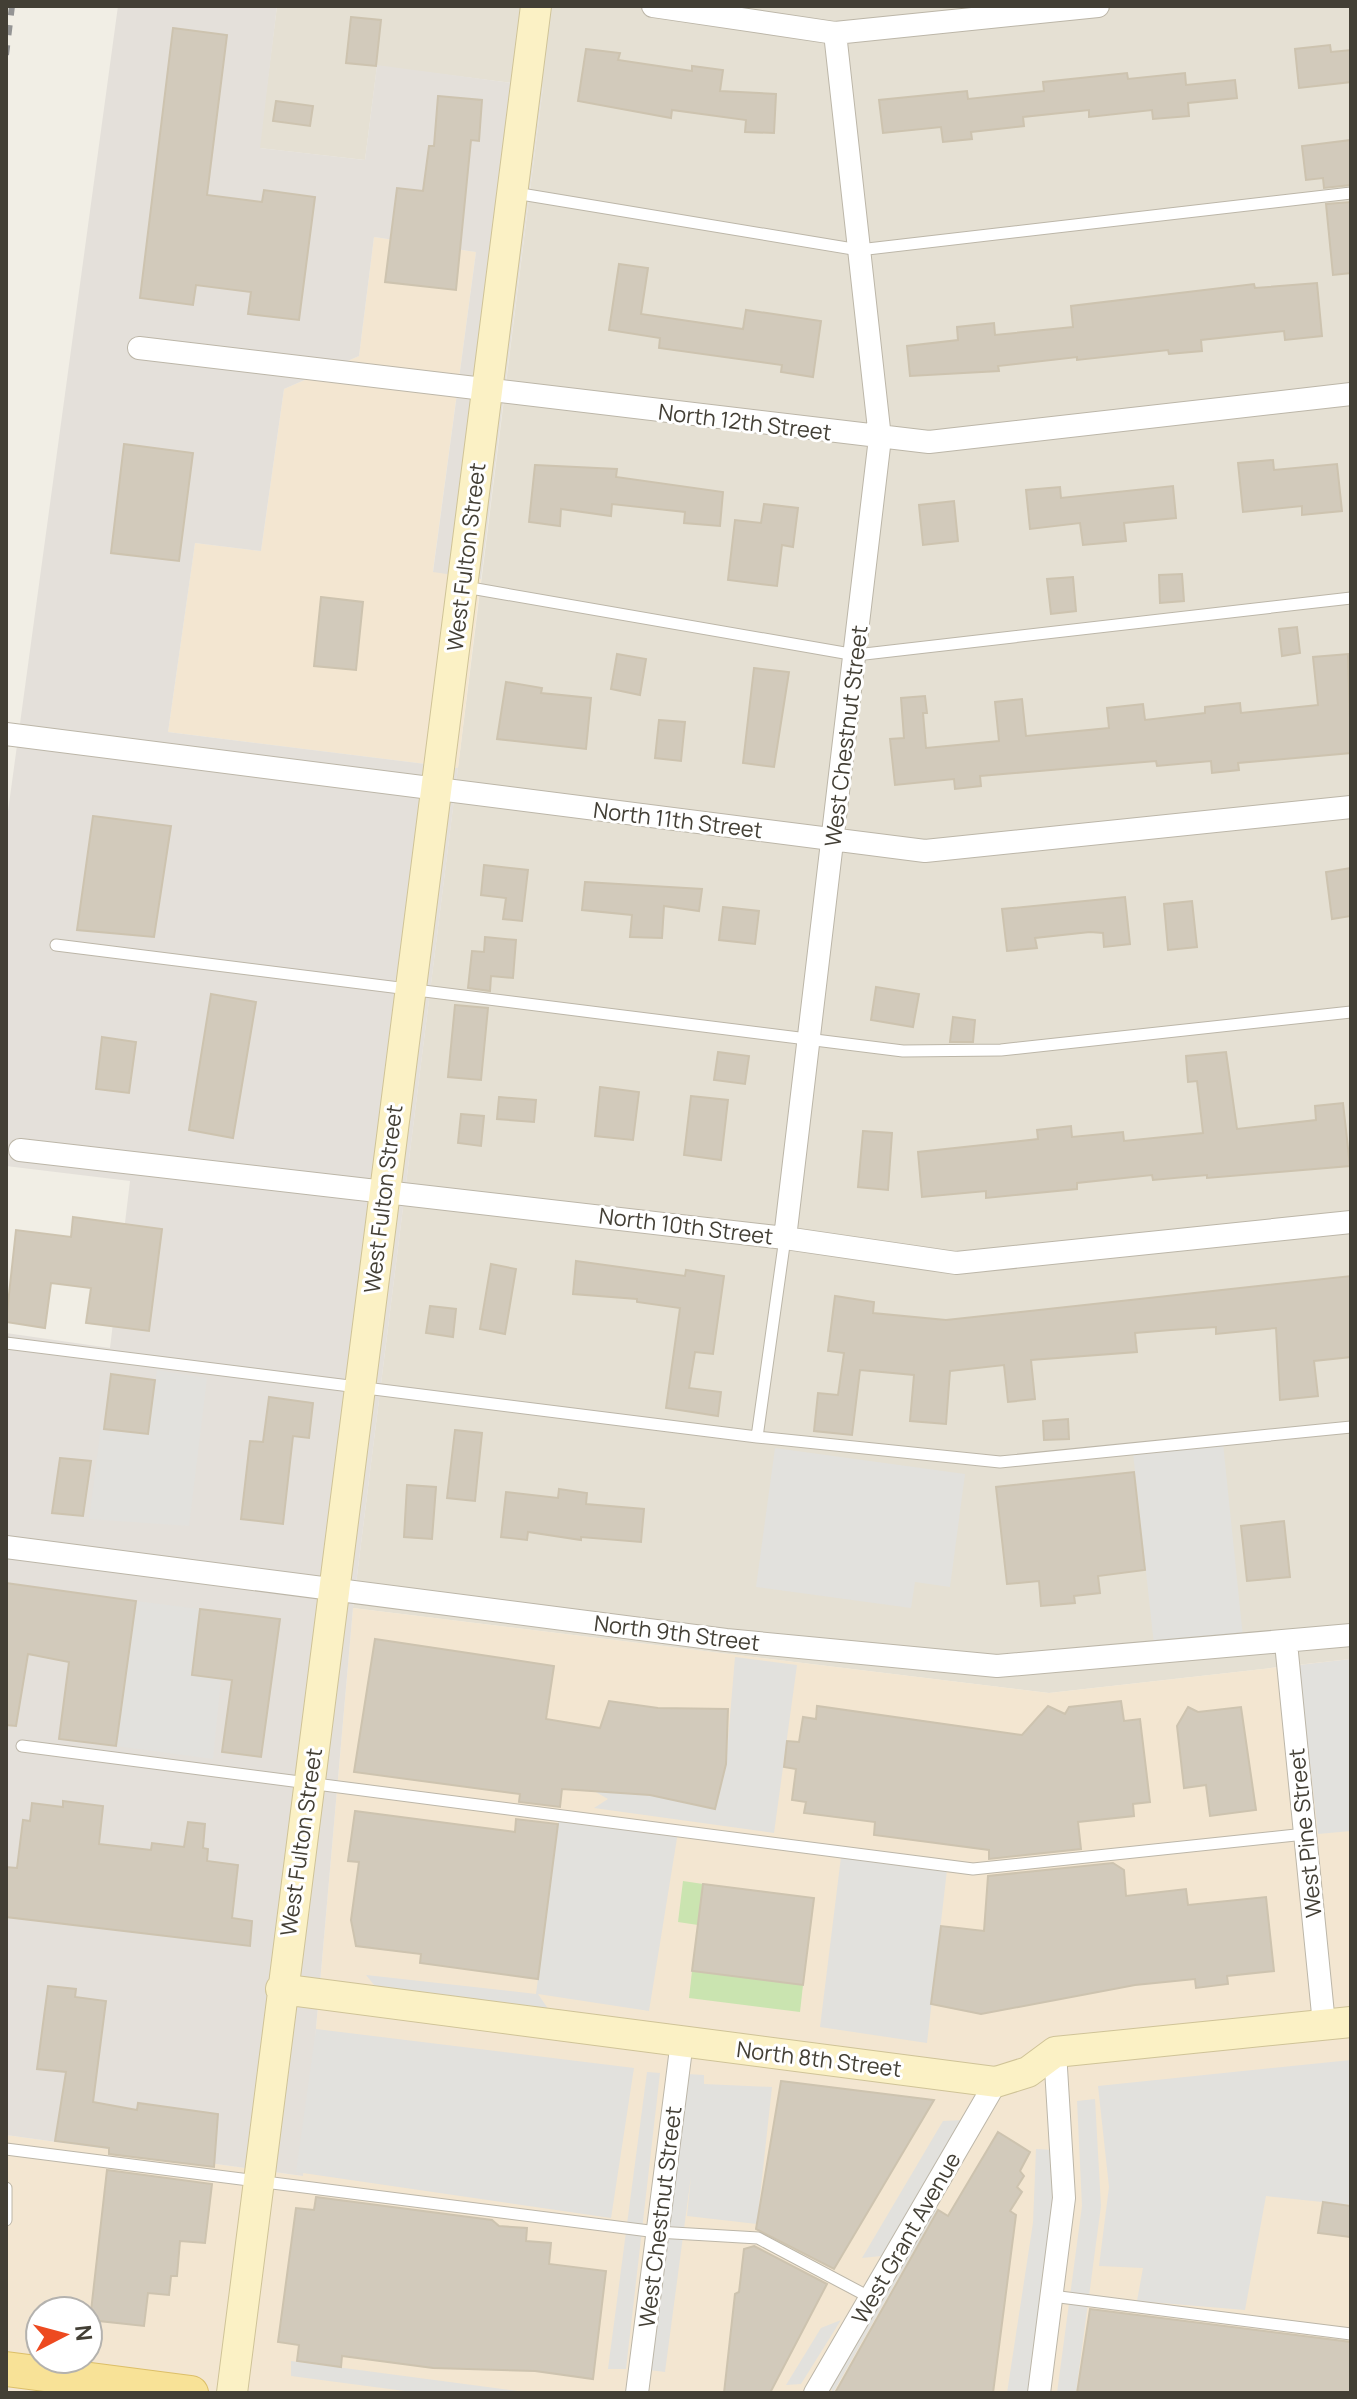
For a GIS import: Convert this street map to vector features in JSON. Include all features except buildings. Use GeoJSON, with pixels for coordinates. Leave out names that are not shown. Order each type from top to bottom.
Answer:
{"type":"FeatureCollection","features":[{"type":"Feature","properties":{"kind":"main road"},"geometry":{"type":"LineString","coordinates":[[6,2369],[191,2393]]}},
{"type":"Feature","properties":{"kind":"street","name":"West Fulton Street"},"geometry":{"type":"LineString","coordinates":[[232,2393],[281,1989],[335,1590],[536,6]]}},
{"type":"Feature","properties":{"kind":"street"},"geometry":{"type":"LineString","coordinates":[[653,6],[835,33],[1098,6]]}},
{"type":"Feature","properties":{"kind":"street","name":"West Chestnut Street"},"geometry":{"type":"LineString","coordinates":[[785,1238],[835,840],[880,438],[835,33]]}},
{"type":"Feature","properties":{"kind":"street","name":"North 12th Street"},"geometry":{"type":"LineString","coordinates":[[139,348],[929,442],[1351,394]]}},
{"type":"Feature","properties":{"kind":"street","name":"North 11th Street"},"geometry":{"type":"LineString","coordinates":[[6,734],[925,851],[1351,807]]}},
{"type":"Feature","properties":{"kind":"street","name":"North 10th Street"},"geometry":{"type":"LineString","coordinates":[[20,1150],[785,1238],[956,1263],[1351,1222]]}},
{"type":"Feature","properties":{"kind":"street","name":"North 9th Street"},"geometry":{"type":"LineString","coordinates":[[6,1547],[726,1640],[997,1666],[1351,1635]]}},
{"type":"Feature","properties":{"kind":"street","name":"West Pine Street"},"geometry":{"type":"LineString","coordinates":[[1286,1643],[1305,1834],[1337,2023]]}},
{"type":"Feature","properties":{"kind":"street","name":"North 8th Street"},"geometry":{"type":"LineString","coordinates":[[281,1989],[996,2082],[1028,2072],[1055,2052],[1337,2023]]}},
{"type":"Feature","properties":{"kind":"street","name":"West Chestnut Street"},"geometry":{"type":"LineString","coordinates":[[637,2393],[682,2041]]}},
{"type":"Feature","properties":{"kind":"street"},"geometry":{"type":"LineString","coordinates":[[1039,2393],[1064,2198],[1055,2052]]}},
{"type":"Feature","properties":{"kind":"street","name":"West Grant Avenue"},"geometry":{"type":"LineString","coordinates":[[815,2393],[996,2082]]}},
{"type":"Feature","properties":{"kind":"lane"},"geometry":{"type":"LineString","coordinates":[[513,193],[859,250],[1351,193]]}},
{"type":"Feature","properties":{"kind":"lane"},"geometry":{"type":"LineString","coordinates":[[462,587],[856,655],[1351,598]]}},
{"type":"Feature","properties":{"kind":"lane"},"geometry":{"type":"LineString","coordinates":[[56,945],[903,1051],[1001,1050],[1351,1012]]}},
{"type":"Feature","properties":{"kind":"lane","name":"West Chestnut Street"},"geometry":{"type":"LineString","coordinates":[[757,1437],[785,1238]]}},
{"type":"Feature","properties":{"kind":"lane"},"geometry":{"type":"LineString","coordinates":[[6,1343],[757,1437],[1000,1462],[1351,1427]]}},
{"type":"Feature","properties":{"kind":"lane"},"geometry":{"type":"LineString","coordinates":[[22,1746],[973,1869],[1305,1834]]}},
{"type":"Feature","properties":{"kind":"lane"},"geometry":{"type":"LineString","coordinates":[[6,2149],[657,2232],[758,2238],[871,2298]]}},
{"type":"Feature","properties":{"kind":"lane"},"geometry":{"type":"LineString","coordinates":[[6,2188],[6,2220]]}},
{"type":"Feature","properties":{"kind":"lane"},"geometry":{"type":"LineString","coordinates":[[1052,2296],[1351,2334]]}},
{"type":"Feature","properties":{"kind":"shaded area"},"geometry":{"type":"Polygon","coordinates":[[[118,6],[277,6],[260,148],[365,160],[377,65],[543,87],[481,579],[433,572],[476,252],[374,237],[359,356],[284,389],[261,551],[195,543],[168,732],[458,768],[353,1608],[303,2176],[6,2135],[6,1333],[110,1348],[130,1181],[6,1166],[6,826],[118,6]]]}},
{"type":"Feature","properties":{"kind":"shaded area"},"geometry":{"type":"Polygon","coordinates":[[[277,6],[1351,6],[1351,1659],[1049,1693],[353,1608],[543,87],[377,66],[365,160],[259,148],[277,6]]]}},
{"type":"Feature","properties":{"kind":"shaded area"},"geometry":{"type":"Polygon","coordinates":[[[374,237],[476,252],[433,571],[481,579],[458,768],[168,732],[195,543],[261,551],[284,389],[359,356],[374,237]]]}},
{"type":"Feature","properties":{"kind":"shaded area"},"geometry":{"type":"Polygon","coordinates":[[[157,1370],[207,1378],[189,1526],[89,1519],[101,1426],[148,1434],[157,1370]]]}},
{"type":"Feature","properties":{"kind":"shaded area"},"geometry":{"type":"Polygon","coordinates":[[[1223,1443],[1244,1647],[1155,1654],[1133,1453],[1223,1443]]]}},
{"type":"Feature","properties":{"kind":"shaded area"},"geometry":{"type":"Polygon","coordinates":[[[775,1448],[965,1474],[950,1587],[915,1582],[911,1608],[756,1587],[775,1448]]]}},
{"type":"Feature","properties":{"kind":"shaded area"},"geometry":{"type":"Polygon","coordinates":[[[136,1601],[199,1609],[192,1675],[221,1679],[213,1759],[116,1746],[136,1601]]]}},
{"type":"Feature","properties":{"kind":"shaded area"},"geometry":{"type":"Polygon","coordinates":[[[353,1608],[1049,1693],[1351,1659],[1351,2393],[6,2393],[6,2135],[303,2176],[353,1608]]]}},
{"type":"Feature","properties":{"kind":"shaded area"},"geometry":{"type":"Polygon","coordinates":[[[735,1657],[797,1665],[774,1833],[594,1808],[608,1799],[594,1791],[650,1795],[715,1809],[726,1764],[735,1657]]]}},
{"type":"Feature","properties":{"kind":"shaded area"},"geometry":{"type":"Polygon","coordinates":[[[1351,1659],[1351,1831],[1318,1834],[1299,1665],[1351,1659]]]}},
{"type":"Feature","properties":{"kind":"shaded area"},"geometry":{"type":"Polygon","coordinates":[[[559,1816],[678,1832],[649,2011],[538,1994],[551,2013],[379,1991],[366,1975],[536,1994],[559,1816]]]}},
{"type":"Feature","properties":{"kind":"shaded area"},"geometry":{"type":"Polygon","coordinates":[[[841,1857],[947,1870],[927,2043],[820,2027],[841,1857]]]}},
{"type":"Feature","properties":{"kind":"shaded area"},"geometry":{"type":"Polygon","coordinates":[[[316,2029],[634,2068],[611,2218],[296,2172],[316,2029]]]}},
{"type":"Feature","properties":{"kind":"shaded area"},"geometry":{"type":"Polygon","coordinates":[[[1351,2060],[1351,2205],[1266,2196],[1245,2310],[1137,2301],[1143,2268],[1099,2266],[1109,2187],[1098,2086],[1351,2060]]]}},
{"type":"Feature","properties":{"kind":"shaded area"},"geometry":{"type":"Polygon","coordinates":[[[647,2072],[660,2073],[626,2369],[608,2369],[647,2072]]]}},
{"type":"Feature","properties":{"kind":"shaded area"},"geometry":{"type":"Polygon","coordinates":[[[687,2074],[704,2075],[704,2084],[772,2087],[757,2224],[687,2216],[691,2176],[665,2372],[649,2370],[687,2074]]]}},
{"type":"Feature","properties":{"kind":"shaded area"},"geometry":{"type":"Polygon","coordinates":[[[1095,2099],[1101,2206],[1076,2393],[1057,2393],[1082,2206],[1077,2101],[1095,2099]]]}},
{"type":"Feature","properties":{"kind":"shaded area"},"geometry":{"type":"Polygon","coordinates":[[[963,2120],[881,2256],[862,2258],[943,2121],[963,2120]]]}},
{"type":"Feature","properties":{"kind":"shaded area"},"geometry":{"type":"Polygon","coordinates":[[[1036,2149],[1054,2150],[1054,2222],[1028,2393],[1007,2393],[1033,2223],[1036,2149]]]}},
{"type":"Feature","properties":{"kind":"shaded area"},"geometry":{"type":"Polygon","coordinates":[[[936,2185],[937,2210],[833,2393],[826,2375],[936,2185]]]}},
{"type":"Feature","properties":{"kind":"shaded area"},"geometry":{"type":"Polygon","coordinates":[[[841,2320],[801,2384],[786,2385],[821,2328],[841,2320]]]}},
{"type":"Feature","properties":{"kind":"shaded area"},"geometry":{"type":"Polygon","coordinates":[[[291,2361],[533,2393],[420,2393],[291,2376],[291,2361]]]}},
{"type":"Feature","properties":{"kind":"green space"},"geometry":{"type":"Polygon","coordinates":[[[683,1881],[703,1884],[698,1925],[678,1922],[683,1881]]]}},
{"type":"Feature","properties":{"kind":"green space"},"geometry":{"type":"Polygon","coordinates":[[[692,1971],[803,1985],[800,2012],[689,1998],[692,1971]]]}},
{"type":"Feature","properties":{"kind":"railway"},"geometry":{"type":"LineString","coordinates":[[6,55],[12,6]]}}]}
